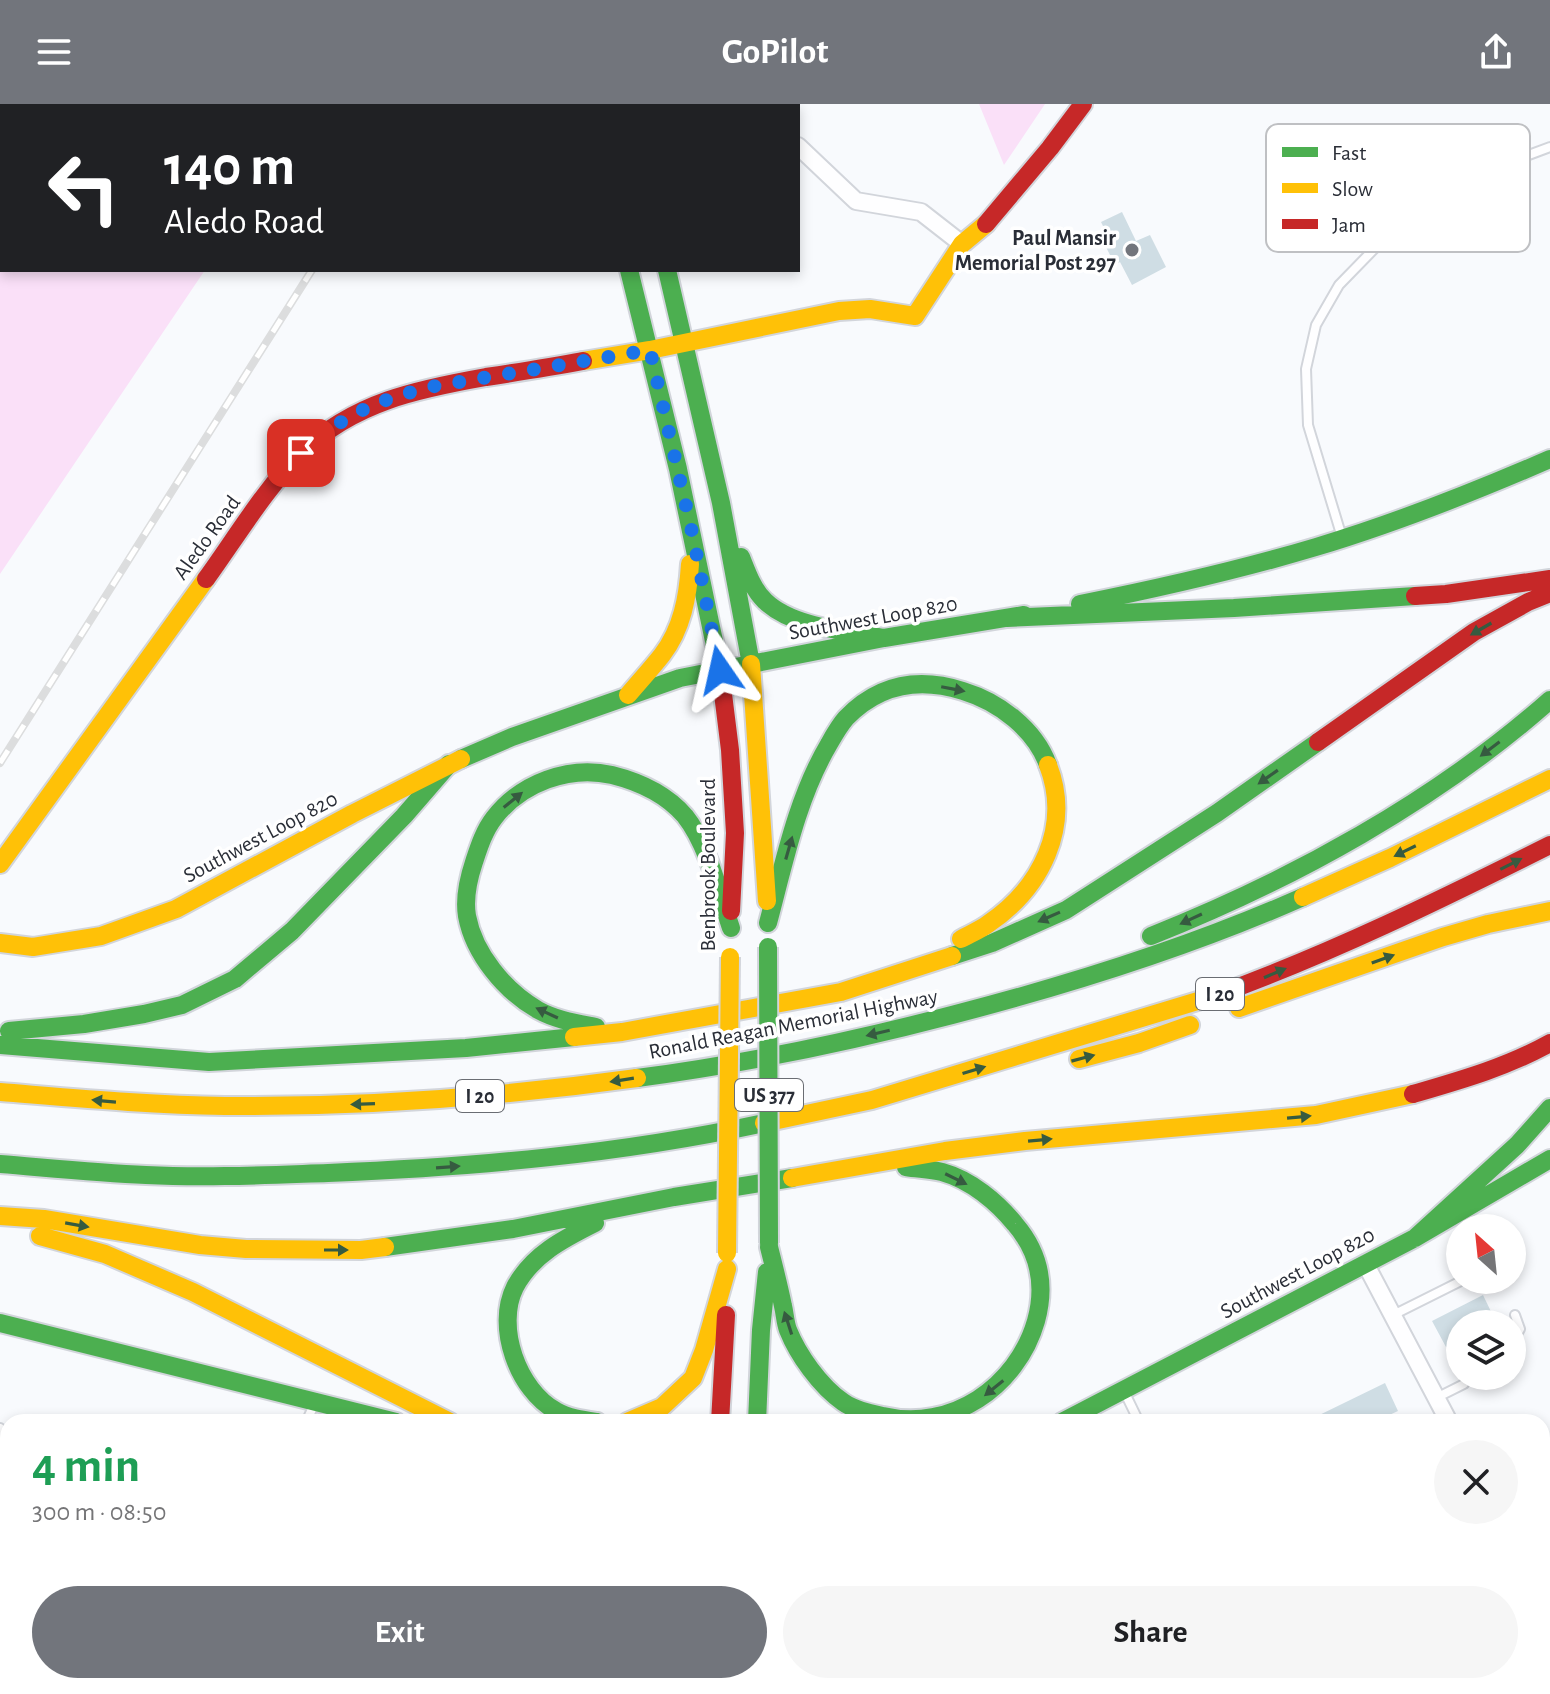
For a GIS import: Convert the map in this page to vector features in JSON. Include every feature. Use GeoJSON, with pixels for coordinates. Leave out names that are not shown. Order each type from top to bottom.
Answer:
{"type":"FeatureCollection","features":[{"type":"Feature","properties":{"kind":"main road"},"geometry":{"type":"LineString","coordinates":[[962,244],[984,226],[1083,104]]}},
{"type":"Feature","properties":{"kind":"main road","name":"Aledo Road"},"geometry":{"type":"LineString","coordinates":[[0,864],[275,483],[301,453],[353,414],[403,394],[435,386],[650,350],[839,311],[870,309],[915,316],[962,244]]}},
{"type":"Feature","properties":{"kind":"main road","name":"Benbrook Boulevard"},"geometry":{"type":"LineString","coordinates":[[630,272],[692,532],[720,670],[730,750],[735,833],[730,957],[727,1261],[720,1414]]}},
{"type":"Feature","properties":{"kind":"main road","name":"US 377"},"geometry":{"type":"LineString","coordinates":[[667,272],[721,503],[751,664],[768,923],[769,1245],[757,1414]]}},
{"type":"Feature","properties":{"kind":"main road","name":"Southwest Loop 820"},"geometry":{"type":"LineString","coordinates":[[0,943],[33,947],[101,936],[176,909],[449,764],[512,737],[680,678],[884,638],[1093,602],[1262,564],[1403,519],[1550,459]]}},
{"type":"Feature","properties":{"kind":"main road"},"geometry":{"type":"LineString","coordinates":[[721,503],[750,578],[775,609],[801,621],[884,638]]}},
{"type":"Feature","properties":{"kind":"main road"},"geometry":{"type":"LineString","coordinates":[[628,695],[664,653],[681,619],[689,592],[692,532]]}},
{"type":"Feature","properties":{"kind":"main road"},"geometry":{"type":"LineString","coordinates":[[1007,618],[1234,608],[1446,594],[1550,579]]}},
{"type":"Feature","properties":{"kind":"main road"},"geometry":{"type":"LineString","coordinates":[[0,1045],[209,1062],[495,1046],[622,1032],[870,984],[992,943],[1066,910],[1217,813],[1474,632],[1550,593]]}},
{"type":"Feature","properties":{"kind":"main road"},"geometry":{"type":"LineString","coordinates":[[768,923],[810,784],[825,748],[844,720],[876,696],[899,685],[928,684],[966,691],[991,703],[1020,723],[1042,749],[1054,779],[1058,808],[1047,858],[1032,884],[1011,906],[973,934],[899,965],[870,984]]}},
{"type":"Feature","properties":{"kind":"main road"},"geometry":{"type":"LineString","coordinates":[[1140,940],[1263,886],[1370,829],[1440,786],[1524,724],[1550,700]]}},
{"type":"Feature","properties":{"kind":"main road"},"geometry":{"type":"LineString","coordinates":[[0,1033],[144,1014],[182,1005],[235,979],[292,931],[404,816],[449,764]]}},
{"type":"Feature","properties":{"kind":"main road"},"geometry":{"type":"LineString","coordinates":[[622,1032],[565,1021],[539,1010],[519,996],[479,950],[467,915],[468,881],[478,849],[494,818],[516,795],[545,780],[579,772],[612,774],[641,783],[669,802],[692,826],[708,861],[731,928]]}},
{"type":"Feature","properties":{"kind":"main road","name":"Ronald Reagan Memorial Highway"},"geometry":{"type":"LineString","coordinates":[[0,1092],[119,1102],[224,1106],[345,1105],[506,1095],[575,1087],[828,1045],[954,1015],[1116,969],[1221,931],[1402,853],[1550,779]]}},
{"type":"Feature","properties":{"kind":"main road","name":"I 20"},"geometry":{"type":"LineString","coordinates":[[0,1164],[146,1175],[230,1176],[439,1168],[551,1158],[704,1136],[872,1100],[1188,1005],[1263,978],[1427,906],[1550,845]]}},
{"type":"Feature","properties":{"kind":"main road"},"geometry":{"type":"LineString","coordinates":[[1064,1063],[1139,1043],[1443,937],[1550,911]]}},
{"type":"Feature","properties":{"kind":"main road"},"geometry":{"type":"LineString","coordinates":[[954,1015],[991,986]]}},
{"type":"Feature","properties":{"kind":"main road"},"geometry":{"type":"LineString","coordinates":[[0,1216],[44,1219],[200,1245],[246,1249],[361,1250],[513,1229],[674,1197],[945,1151],[1316,1115],[1470,1078],[1521,1059],[1550,1043]]}},
{"type":"Feature","properties":{"kind":"main road"},"geometry":{"type":"LineString","coordinates":[[872,1100],[900,1108],[975,1087]]}},
{"type":"Feature","properties":{"kind":"main road"},"geometry":{"type":"LineString","coordinates":[[1415,1238],[1517,1145],[1550,1108]]}},
{"type":"Feature","properties":{"kind":"main road","name":"Southwest Loop 820"},"geometry":{"type":"LineString","coordinates":[[1077,1414],[1415,1238],[1550,1159]]}},
{"type":"Feature","properties":{"kind":"main road"},"geometry":{"type":"LineString","coordinates":[[880,1164],[945,1173],[977,1189],[1009,1214],[1030,1245],[1041,1280],[1039,1314],[1025,1351],[1003,1382],[972,1405],[948,1414]]}},
{"type":"Feature","properties":{"kind":"main road"},"geometry":{"type":"LineString","coordinates":[[563,1414],[551,1409],[526,1385],[513,1357],[508,1324],[513,1292],[526,1271],[546,1249],[621,1209]]}},
{"type":"Feature","properties":{"kind":"main road"},"geometry":{"type":"LineString","coordinates":[[0,1225],[102,1253],[169,1282],[434,1414]]}},
{"type":"Feature","properties":{"kind":"main road"},"geometry":{"type":"LineString","coordinates":[[769,1245],[788,1330],[810,1367],[827,1388],[846,1404],[873,1414]]}},
{"type":"Feature","properties":{"kind":"main road"},"geometry":{"type":"LineString","coordinates":[[646,1414],[662,1407],[693,1378],[704,1350],[727,1261]]}},
{"type":"Feature","properties":{"kind":"main road"},"geometry":{"type":"LineString","coordinates":[[0,1323],[362,1414]]}},
{"type":"Feature","properties":{"kind":"street"},"geometry":{"type":"LineString","coordinates":[[800,148],[856,201],[921,212],[962,244]]}},
{"type":"Feature","properties":{"kind":"street"},"geometry":{"type":"LineString","coordinates":[[1365,1263],[1445,1414]]}},
{"type":"Feature","properties":{"kind":"lane"},"geometry":{"type":"LineString","coordinates":[[1530,154],[1550,147]]}},
{"type":"Feature","properties":{"kind":"lane"},"geometry":{"type":"LineString","coordinates":[[1342,538],[1308,425],[1306,369],[1316,325],[1339,285],[1371,252]]}},
{"type":"Feature","properties":{"kind":"lane"},"geometry":{"type":"LineString","coordinates":[[1393,1315],[1446,1288]]}},
{"type":"Feature","properties":{"kind":"lane"},"geometry":{"type":"LineString","coordinates":[[1123,1390],[1135,1414]]}},
{"type":"Feature","properties":{"kind":"lane"},"geometry":{"type":"LineString","coordinates":[[1436,1398],[1452,1390]]}},
{"type":"Feature","properties":{"kind":"lane"},"geometry":{"type":"LineString","coordinates":[[310,1414],[316,1403]]}},
{"type":"Feature","properties":{"kind":"shaded area"},"geometry":{"type":"Polygon","coordinates":[[[979,104],[1045,104],[1004,165],[979,104]]]}},
{"type":"Feature","properties":{"kind":"shaded area"},"geometry":{"type":"Polygon","coordinates":[[[0,272],[204,272],[0,574],[0,272]]]}},
{"type":"Feature","properties":{"kind":"building","name":"Paul Mansir Memorial Post 297"},"geometry":{"type":"Polygon","coordinates":[[[1122,212],[1136,241],[1150,235],[1166,267],[1132,285],[1120,262],[1115,265],[1105,245],[1111,242],[1101,222],[1122,212]]]}},
{"type":"Feature","properties":{"kind":"building"},"geometry":{"type":"Polygon","coordinates":[[[1483,1295],[1490,1310],[1454,1310],[1483,1295]]]}},
{"type":"Feature","properties":{"kind":"building"},"geometry":{"type":"Polygon","coordinates":[[[1446,1314],[1446,1347],[1432,1321],[1446,1314]]]}},
{"type":"Feature","properties":{"kind":"building"},"geometry":{"type":"Polygon","coordinates":[[[1385,1383],[1398,1411],[1391,1414],[1321,1414],[1385,1383]]]}},
{"type":"Feature","properties":{"kind":"railway"},"geometry":{"type":"LineString","coordinates":[[0,763],[311,272]]}},
{"type":"Feature","properties":{"kind":"traffic: fast"},"geometry":{"type":"LineString","coordinates":[[629,272],[678,469],[720,670]]}},
{"type":"Feature","properties":{"kind":"traffic: fast"},"geometry":{"type":"LineString","coordinates":[[667,272],[721,503],[751,664]]}},
{"type":"Feature","properties":{"kind":"traffic: fast"},"geometry":{"type":"LineString","coordinates":[[1080,604],[1199,578],[1316,547],[1376,528],[1550,459]]}},
{"type":"Feature","properties":{"kind":"traffic: fast"},"geometry":{"type":"LineString","coordinates":[[741,557],[757,592],[777,610],[805,623],[884,638]]}},
{"type":"Feature","properties":{"kind":"traffic: fast"},"geometry":{"type":"LineString","coordinates":[[1007,618],[1415,596]]}},
{"type":"Feature","properties":{"kind":"traffic: fast"},"geometry":{"type":"LineString","coordinates":[[461,759],[512,737],[680,678],[884,638],[1024,615]]}},
{"type":"Feature","properties":{"kind":"traffic: fast"},"geometry":{"type":"LineString","coordinates":[[768,923],[792,831],[808,786],[843,721],[872,697],[900,686],[915,684],[947,687],[976,696],[1002,710],[1025,729],[1048,765]]}},
{"type":"Feature","properties":{"kind":"traffic: fast"},"geometry":{"type":"LineString","coordinates":[[1151,936],[1257,890],[1361,835],[1459,772],[1550,700]]}},
{"type":"Feature","properties":{"kind":"traffic: fast"},"geometry":{"type":"LineString","coordinates":[[952,956],[992,943],[1066,910],[1217,813],[1318,742]]}},
{"type":"Feature","properties":{"kind":"traffic: fast"},"geometry":{"type":"LineString","coordinates":[[9,1031],[84,1024],[144,1014],[182,1005],[235,979],[292,931],[404,816],[449,764]]}},
{"type":"Feature","properties":{"kind":"traffic: fast"},"geometry":{"type":"LineString","coordinates":[[596,1027],[552,1016],[514,993],[484,957],[471,930],[466,896],[478,851],[494,818],[518,795],[547,780],[579,773],[612,775],[652,790],[678,808],[693,827],[712,870],[731,928]]}},
{"type":"Feature","properties":{"kind":"traffic: fast"},"geometry":{"type":"LineString","coordinates":[[637,1078],[796,1051],[997,1003],[1174,948],[1303,897]]}},
{"type":"Feature","properties":{"kind":"traffic: fast"},"geometry":{"type":"LineString","coordinates":[[768,947],[769,1243]]}},
{"type":"Feature","properties":{"kind":"traffic: fast"},"geometry":{"type":"LineString","coordinates":[[0,1045],[209,1062],[466,1048],[574,1037]]}},
{"type":"Feature","properties":{"kind":"traffic: fast"},"geometry":{"type":"LineString","coordinates":[[1415,1238],[1517,1145],[1550,1108]]}},
{"type":"Feature","properties":{"kind":"traffic: fast"},"geometry":{"type":"LineString","coordinates":[[0,1164],[169,1176],[383,1170],[493,1163],[602,1151],[764,1123]]}},
{"type":"Feature","properties":{"kind":"traffic: fast"},"geometry":{"type":"LineString","coordinates":[[1077,1414],[1415,1238],[1550,1159]]}},
{"type":"Feature","properties":{"kind":"traffic: fast"},"geometry":{"type":"LineString","coordinates":[[906,1167],[942,1172],[963,1180],[983,1193],[1023,1235],[1035,1258],[1040,1282],[1036,1321],[1027,1345],[1014,1366],[978,1399],[943,1414]]}},
{"type":"Feature","properties":{"kind":"traffic: fast"},"geometry":{"type":"LineString","coordinates":[[385,1247],[513,1229],[674,1197],[792,1178]]}},
{"type":"Feature","properties":{"kind":"traffic: fast"},"geometry":{"type":"LineString","coordinates":[[564,1414],[543,1401],[521,1373],[509,1338],[509,1303],[522,1276],[539,1257],[595,1223]]}},
{"type":"Feature","properties":{"kind":"traffic: fast"},"geometry":{"type":"LineString","coordinates":[[769,1247],[786,1324],[804,1360],[818,1379],[843,1402],[875,1414]]}},
{"type":"Feature","properties":{"kind":"traffic: fast"},"geometry":{"type":"LineString","coordinates":[[757,1414],[767,1272]]}},
{"type":"Feature","properties":{"kind":"traffic: fast"},"geometry":{"type":"LineString","coordinates":[[0,1323],[364,1414]]}},
{"type":"Feature","properties":{"kind":"traffic: slow"},"geometry":{"type":"LineString","coordinates":[[583,361],[839,311],[870,309],[915,316],[962,244],[986,224]]}},
{"type":"Feature","properties":{"kind":"traffic: slow"},"geometry":{"type":"LineString","coordinates":[[628,695],[662,655],[675,634],[686,600],[690,564]]}},
{"type":"Feature","properties":{"kind":"traffic: slow"},"geometry":{"type":"LineString","coordinates":[[0,864],[206,579]]}},
{"type":"Feature","properties":{"kind":"traffic: slow"},"geometry":{"type":"LineString","coordinates":[[751,664],[767,901]]}},
{"type":"Feature","properties":{"kind":"traffic: slow"},"geometry":{"type":"LineString","coordinates":[[0,943],[33,947],[101,936],[176,909],[461,759]]}},
{"type":"Feature","properties":{"kind":"traffic: slow"},"geometry":{"type":"LineString","coordinates":[[961,939],[1007,909],[1037,874],[1054,833],[1054,788],[1048,765]]}},
{"type":"Feature","properties":{"kind":"traffic: slow"},"geometry":{"type":"LineString","coordinates":[[1303,897],[1550,779]]}},
{"type":"Feature","properties":{"kind":"traffic: slow"},"geometry":{"type":"LineString","coordinates":[[1239,1008],[1443,937],[1550,911]]}},
{"type":"Feature","properties":{"kind":"traffic: slow"},"geometry":{"type":"LineString","coordinates":[[574,1037],[622,1032],[841,992],[952,956]]}},
{"type":"Feature","properties":{"kind":"traffic: slow"},"geometry":{"type":"LineString","coordinates":[[727,1253],[730,957]]}},
{"type":"Feature","properties":{"kind":"traffic: slow"},"geometry":{"type":"LineString","coordinates":[[764,1123],[872,1100],[1214,996]]}},
{"type":"Feature","properties":{"kind":"traffic: slow"},"geometry":{"type":"LineString","coordinates":[[1079,1059],[1190,1025]]}},
{"type":"Feature","properties":{"kind":"traffic: slow"},"geometry":{"type":"LineString","coordinates":[[0,1092],[169,1104],[328,1105],[431,1100],[637,1078]]}},
{"type":"Feature","properties":{"kind":"traffic: slow"},"geometry":{"type":"LineString","coordinates":[[792,1178],[945,1151],[1025,1141],[1316,1115],[1413,1094]]}},
{"type":"Feature","properties":{"kind":"traffic: slow"},"geometry":{"type":"LineString","coordinates":[[0,1216],[44,1219],[200,1245],[246,1249],[361,1250],[385,1247]]}},
{"type":"Feature","properties":{"kind":"traffic: slow"},"geometry":{"type":"LineString","coordinates":[[40,1236],[105,1254],[193,1292],[434,1414]]}},
{"type":"Feature","properties":{"kind":"traffic: slow"},"geometry":{"type":"LineString","coordinates":[[646,1414],[662,1407],[693,1378],[727,1269]]}},
{"type":"Feature","properties":{"kind":"traffic: jam"},"geometry":{"type":"LineString","coordinates":[[986,224],[1083,104]]}},
{"type":"Feature","properties":{"kind":"traffic: jam"},"geometry":{"type":"LineString","coordinates":[[206,579],[289,466],[322,435],[343,421],[365,409],[412,393],[583,361]]}},
{"type":"Feature","properties":{"kind":"traffic: jam"},"geometry":{"type":"LineString","coordinates":[[1415,596],[1550,579]]}},
{"type":"Feature","properties":{"kind":"traffic: jam"},"geometry":{"type":"LineString","coordinates":[[1318,742],[1474,632],[1550,593]]}},
{"type":"Feature","properties":{"kind":"traffic: jam"},"geometry":{"type":"LineString","coordinates":[[720,670],[730,750],[735,833],[731,911]]}},
{"type":"Feature","properties":{"kind":"traffic: jam"},"geometry":{"type":"LineString","coordinates":[[1214,996],[1342,944],[1550,845]]}},
{"type":"Feature","properties":{"kind":"traffic: jam"},"geometry":{"type":"LineString","coordinates":[[1413,1094],[1500,1066],[1550,1043]]}},
{"type":"Feature","properties":{"kind":"traffic: jam"},"geometry":{"type":"LineString","coordinates":[[720,1414],[726,1315]]}},
{"type":"Feature","properties":{"kind":"place","name":"Paul Mansir Memorial Post 297"},"geometry":{"type":"Point","coordinates":[1132,250]}},
{"type":"Feature","properties":{"kind":"route"},"geometry":{"type":"LineString","coordinates":[[301,453],[353,414],[403,394],[650,350],[720,670]]}}]}
